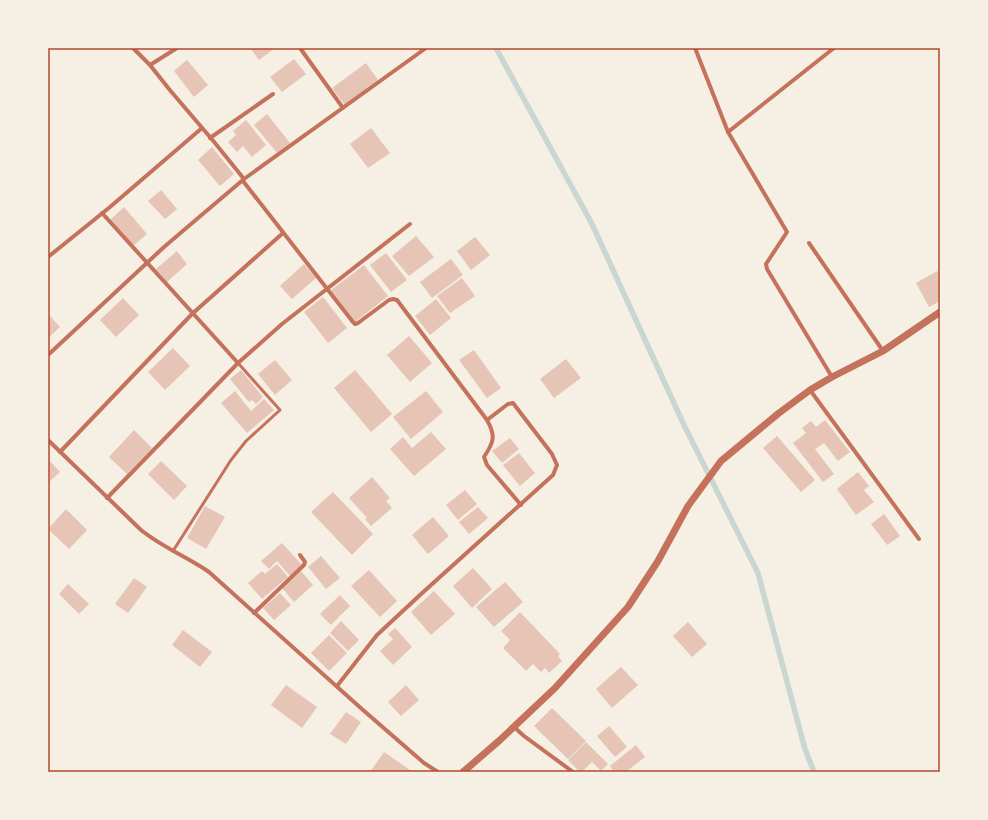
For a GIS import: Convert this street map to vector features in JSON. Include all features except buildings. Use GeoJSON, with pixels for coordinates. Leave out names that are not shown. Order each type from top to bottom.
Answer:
{"type":"FeatureCollection","features":[{"type":"Feature","properties":{"kind":"street"},"geometry":{"type":"LineString","coordinates":[[134,48],[202,128],[355,324],[389,300],[393,298],[397,300],[487,420],[492,429],[493,438],[492,444],[484,457],[487,465],[521,505]]}},
{"type":"Feature","properties":{"kind":"street"},"geometry":{"type":"LineString","coordinates":[[150,65],[177,48]]}},
{"type":"Feature","properties":{"kind":"street"},"geometry":{"type":"LineString","coordinates":[[300,48],[343,108]]}},
{"type":"Feature","properties":{"kind":"street"},"geometry":{"type":"LineString","coordinates":[[417,48],[421,53]]}},
{"type":"Feature","properties":{"kind":"street"},"geometry":{"type":"LineString","coordinates":[[48,355],[164,247],[243,180],[426,48]]}},
{"type":"Feature","properties":{"kind":"street"},"geometry":{"type":"LineString","coordinates":[[695,48],[728,132],[787,232],[766,264],[767,269],[832,376]]}},
{"type":"Feature","properties":{"kind":"street"},"geometry":{"type":"LineString","coordinates":[[728,132],[834,48]]}},
{"type":"Feature","properties":{"kind":"street"},"geometry":{"type":"LineString","coordinates":[[210,138],[273,94]]}},
{"type":"Feature","properties":{"kind":"street"},"geometry":{"type":"LineString","coordinates":[[48,257],[202,128]]}},
{"type":"Feature","properties":{"kind":"street"},"geometry":{"type":"LineString","coordinates":[[102,213],[238,363]]}},
{"type":"Feature","properties":{"kind":"street"},"geometry":{"type":"LineString","coordinates":[[107,498],[238,363],[282,324],[410,224]]}},
{"type":"Feature","properties":{"kind":"street"},"geometry":{"type":"LineString","coordinates":[[60,452],[192,314],[283,233]]}},
{"type":"Feature","properties":{"kind":"street"},"geometry":{"type":"LineString","coordinates":[[809,243],[883,351]]}},
{"type":"Feature","properties":{"kind":"street"},"geometry":{"type":"LineString","coordinates":[[463,772],[555,688],[628,607],[658,561],[688,506],[721,461],[779,413],[810,390],[832,376],[883,351],[940,312]]}},
{"type":"Feature","properties":{"kind":"street"},"geometry":{"type":"LineString","coordinates":[[810,390],[919,539]]}},
{"type":"Feature","properties":{"kind":"street"},"geometry":{"type":"LineString","coordinates":[[337,686],[377,635],[553,475],[556,465],[552,454],[513,403],[508,404],[487,420]]}},
{"type":"Feature","properties":{"kind":"street"},"geometry":{"type":"LineString","coordinates":[[49,443],[152,539],[191,560],[208,572],[424,763],[438,772]]}},
{"type":"Feature","properties":{"kind":"street"},"geometry":{"type":"LineString","coordinates":[[254,613],[304,565],[305,562],[300,555]]}},
{"type":"Feature","properties":{"kind":"street"},"geometry":{"type":"LineString","coordinates":[[514,726],[524,736],[573,772]]}},
{"type":"Feature","properties":{"kind":"lane"},"geometry":{"type":"LineString","coordinates":[[173,551],[231,460],[246,441],[280,410],[238,363]]}},
{"type":"Feature","properties":{"kind":"waterway"},"geometry":{"type":"LineString","coordinates":[[496,48],[592,224],[684,425],[758,573],[805,749],[814,772]]}}]}
